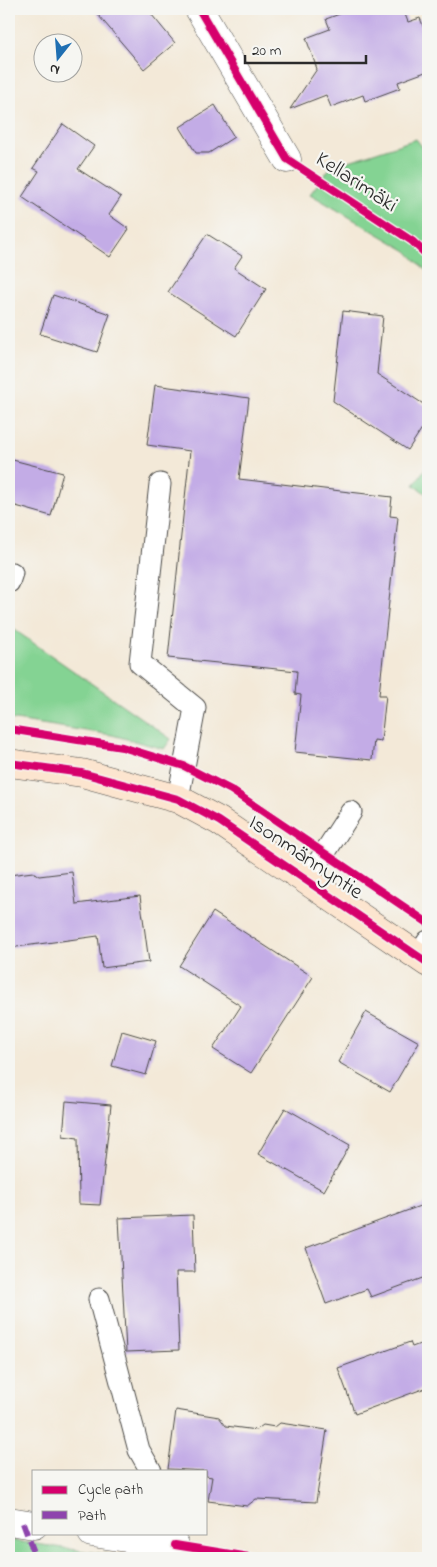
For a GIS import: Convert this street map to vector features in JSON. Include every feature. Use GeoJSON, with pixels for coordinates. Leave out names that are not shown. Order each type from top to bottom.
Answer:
{"type":"FeatureCollection","features":[{"type":"Feature","properties":{"kind":"street"},"geometry":{"type":"LineString","coordinates":[[199,9],[287,159]]}},
{"type":"Feature","properties":{"kind":"street","name":"Isonmännyntie"},"geometry":{"type":"LineString","coordinates":[[9,763],[82,773],[178,799],[219,821],[307,880],[425,953]]}},
{"type":"Feature","properties":{"kind":"street"},"geometry":{"type":"LineString","coordinates":[[9,1521],[32,1525]]}},
{"type":"Feature","properties":{"kind":"street"},"geometry":{"type":"LineString","coordinates":[[106,1534],[175,1539]]}},
{"type":"Feature","properties":{"kind":"lane"},"geometry":{"type":"LineString","coordinates":[[160,484],[140,663],[195,708],[178,799]]}},
{"type":"Feature","properties":{"kind":"lane"},"geometry":{"type":"LineString","coordinates":[[307,880],[351,812]]}},
{"type":"Feature","properties":{"kind":"lane"},"geometry":{"type":"LineString","coordinates":[[99,1299],[139,1450],[150,1470]]}},
{"type":"Feature","properties":{"kind":"green space"},"geometry":{"type":"Polygon","coordinates":[[[416,139],[428,154],[428,273],[407,251],[310,194],[331,167],[416,139]]]}},
{"type":"Feature","properties":{"kind":"green space"},"geometry":{"type":"Polygon","coordinates":[[[428,464],[428,495],[414,485],[428,464]]]}},
{"type":"Feature","properties":{"kind":"green space"},"geometry":{"type":"Polygon","coordinates":[[[9,626],[171,739],[164,749],[112,735],[9,719],[9,626]]]}},
{"type":"Feature","properties":{"kind":"green space"},"geometry":{"type":"Polygon","coordinates":[[[9,1540],[131,1558],[9,1558],[9,1540]]]}},
{"type":"Feature","properties":{"kind":"building"},"geometry":{"type":"Polygon","coordinates":[[[93,9],[147,9],[175,43],[144,69],[93,9]]]}},
{"type":"Feature","properties":{"kind":"building"},"geometry":{"type":"Polygon","coordinates":[[[353,9],[403,9],[408,22],[420,18],[428,39],[428,71],[398,82],[400,88],[365,101],[363,95],[331,107],[326,95],[290,109],[317,69],[306,38],[330,29],[326,19],[353,9]]]}},
{"type":"Feature","properties":{"kind":"building"},"geometry":{"type":"Polygon","coordinates":[[[215,105],[234,137],[209,153],[196,153],[180,127],[215,105]]]}},
{"type":"Feature","properties":{"kind":"building"},"geometry":{"type":"Polygon","coordinates":[[[63,124],[94,146],[78,169],[121,197],[109,215],[129,229],[110,257],[22,197],[39,171],[33,168],[63,124]]]}},
{"type":"Feature","properties":{"kind":"building"},"geometry":{"type":"Polygon","coordinates":[[[207,234],[242,256],[234,268],[266,289],[236,336],[168,292],[207,234]]]}},
{"type":"Feature","properties":{"kind":"building"},"geometry":{"type":"Polygon","coordinates":[[[53,295],[110,314],[97,352],[40,334],[53,295]]]}},
{"type":"Feature","properties":{"kind":"building"},"geometry":{"type":"Polygon","coordinates":[[[343,311],[383,316],[377,374],[428,407],[428,419],[408,450],[333,401],[343,311]]]}},
{"type":"Feature","properties":{"kind":"building"},"geometry":{"type":"Polygon","coordinates":[[[155,385],[249,398],[239,479],[392,497],[390,516],[398,517],[379,695],[386,695],[381,741],[374,740],[372,760],[295,752],[301,695],[295,694],[297,671],[168,658],[190,451],[147,445],[155,385]]]}},
{"type":"Feature","properties":{"kind":"building"},"geometry":{"type":"Polygon","coordinates":[[[9,459],[63,473],[51,516],[9,504],[9,459]]]}},
{"type":"Feature","properties":{"kind":"building"},"geometry":{"type":"Polygon","coordinates":[[[33,872],[39,876],[72,872],[76,904],[140,896],[149,962],[102,968],[98,936],[9,948],[9,875],[33,872]]]}},
{"type":"Feature","properties":{"kind":"building"},"geometry":{"type":"Polygon","coordinates":[[[213,912],[313,977],[251,1073],[213,1049],[241,1006],[179,966],[213,912]]]}},
{"type":"Feature","properties":{"kind":"building"},"geometry":{"type":"Polygon","coordinates":[[[366,1012],[419,1042],[390,1092],[338,1062],[366,1012]]]}},
{"type":"Feature","properties":{"kind":"building"},"geometry":{"type":"Polygon","coordinates":[[[122,1031],[156,1041],[146,1075],[112,1066],[122,1031]]]}},
{"type":"Feature","properties":{"kind":"building"},"geometry":{"type":"Polygon","coordinates":[[[66,1101],[111,1105],[100,1205],[79,1204],[78,1138],[63,1136],[66,1101]]]}},
{"type":"Feature","properties":{"kind":"building"},"geometry":{"type":"Polygon","coordinates":[[[285,1108],[350,1145],[324,1191],[258,1154],[285,1108]]]}},
{"type":"Feature","properties":{"kind":"building"},"geometry":{"type":"Polygon","coordinates":[[[428,1203],[428,1276],[371,1297],[367,1289],[326,1304],[306,1248],[428,1203]]]}},
{"type":"Feature","properties":{"kind":"building"},"geometry":{"type":"Polygon","coordinates":[[[193,1215],[195,1272],[176,1272],[179,1350],[126,1352],[119,1218],[193,1215]]]}},
{"type":"Feature","properties":{"kind":"building"},"geometry":{"type":"Polygon","coordinates":[[[428,1341],[428,1387],[355,1414],[338,1368],[410,1342],[412,1347],[428,1341]]]}},
{"type":"Feature","properties":{"kind":"building"},"geometry":{"type":"Polygon","coordinates":[[[176,1410],[219,1417],[226,1426],[256,1430],[263,1425],[275,1427],[280,1423],[327,1430],[316,1502],[256,1499],[247,1506],[208,1501],[212,1477],[208,1476],[208,1470],[168,1469],[176,1410]]]}},
{"type":"Feature","properties":{"kind":"marked path"},"geometry":{"type":"LineString","coordinates":[[23,1523],[36,1558]]}},
{"type":"Feature","properties":{"kind":"cycle path","name":"Kellarimäki"},"geometry":{"type":"LineString","coordinates":[[199,9],[287,159],[412,241],[428,256]]}},
{"type":"Feature","properties":{"kind":"cycle path"},"geometry":{"type":"LineString","coordinates":[[9,729],[122,747],[184,766],[231,790],[428,923]]}},
{"type":"Feature","properties":{"kind":"cycle path"},"geometry":{"type":"LineString","coordinates":[[9,763],[82,773],[178,799],[219,821],[428,963]]}},
{"type":"Feature","properties":{"kind":"cycle path"},"geometry":{"type":"LineString","coordinates":[[175,1545],[255,1558]]}}]}
